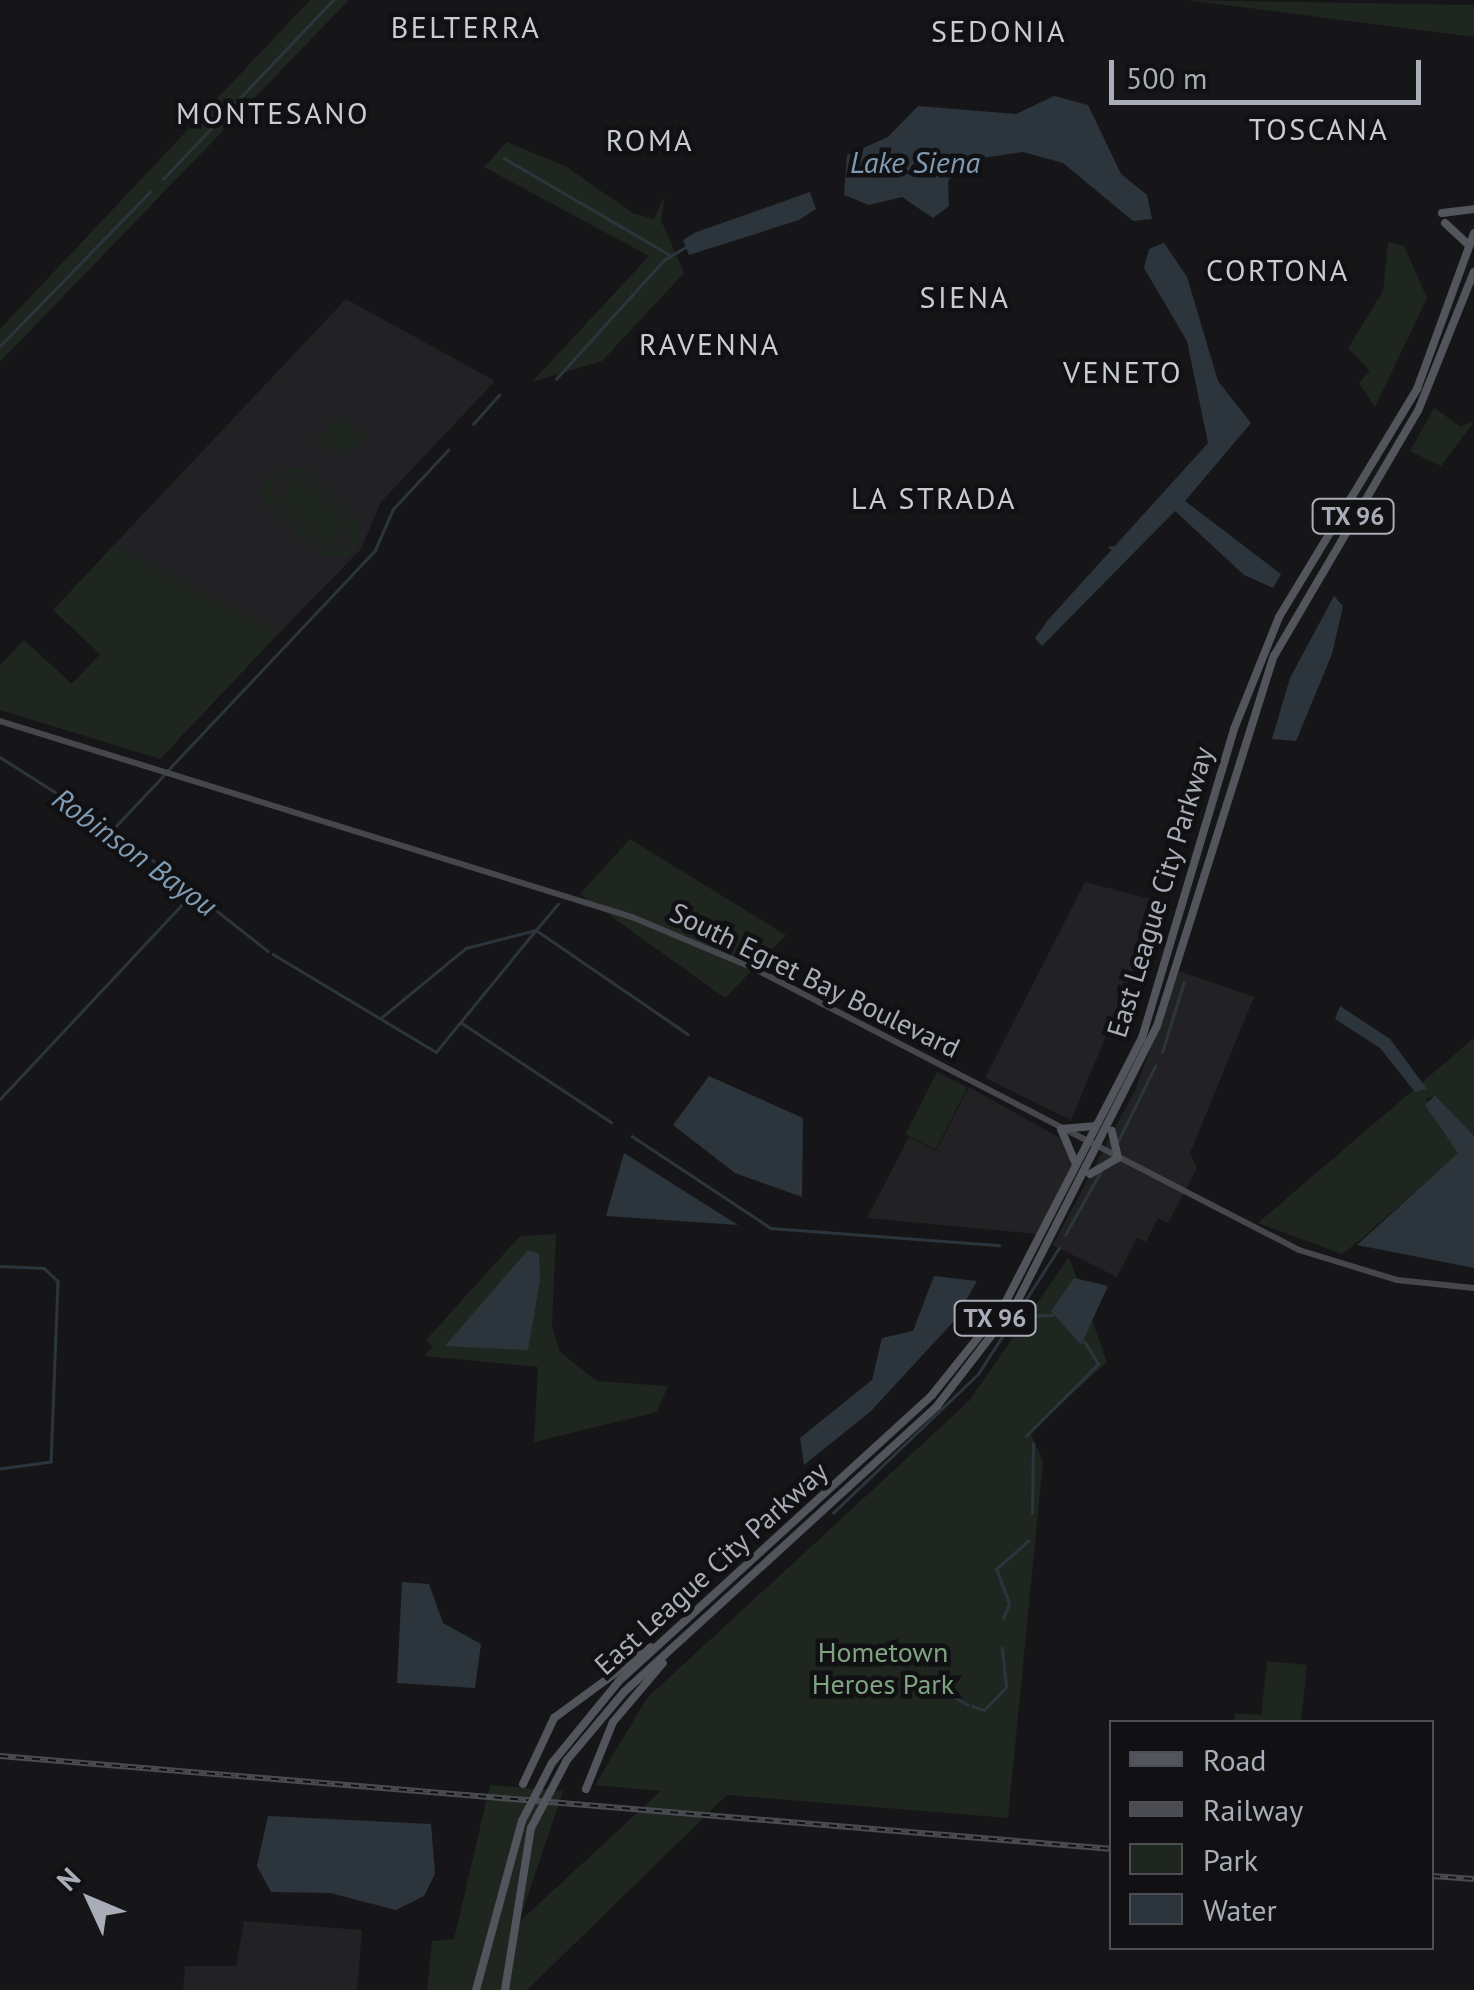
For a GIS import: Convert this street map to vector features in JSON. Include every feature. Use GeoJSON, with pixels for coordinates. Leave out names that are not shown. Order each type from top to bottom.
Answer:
{"type":"FeatureCollection","features":[{"type":"Feature","properties":{"kind":"main road"},"geometry":{"type":"LineString","coordinates":[[1442,213],[1474,209]]}},
{"type":"Feature","properties":{"kind":"main road"},"geometry":{"type":"LineString","coordinates":[[1445,223],[1464,231],[1470,249]]}},
{"type":"Feature","properties":{"kind":"main road","name":"East League City Parkway"},"geometry":{"type":"LineString","coordinates":[[819,1507],[971,1368],[1074,1195],[1154,1004],[1258,666],[1384,449],[1437,346],[1474,233]]}},
{"type":"Feature","properties":{"kind":"main road","name":"East League City Parkway"},"geometry":{"type":"LineString","coordinates":[[505,1990],[531,1828],[567,1760],[624,1692],[731,1594],[963,1362],[1075,1170],[1130,1086],[1166,998],[1220,810],[1274,656],[1439,368],[1474,274]]}},
{"type":"Feature","properties":{"kind":"main road"},"geometry":{"type":"LineString","coordinates":[[1380,474],[1384,449]]}},
{"type":"Feature","properties":{"kind":"main road","name":"South Egret Bay Boulevard"},"geometry":{"type":"LineString","coordinates":[[0,721],[671,932],[1316,1256],[1397,1280],[1474,1288]]}},
{"type":"Feature","properties":{"kind":"main road"},"geometry":{"type":"LineString","coordinates":[[1074,1195],[1098,1162],[1118,1158],[1110,1136],[1130,1086]]}},
{"type":"Feature","properties":{"kind":"main road"},"geometry":{"type":"LineString","coordinates":[[1061,1130],[1087,1132],[1106,1111]]}},
{"type":"Feature","properties":{"kind":"main road"},"geometry":{"type":"LineString","coordinates":[[1061,1130],[1078,1150],[1075,1170]]}},
{"type":"Feature","properties":{"kind":"main road","name":"East League City Parkway"},"geometry":{"type":"LineString","coordinates":[[476,1990],[522,1821],[552,1762],[668,1636],[811,1515]]}},
{"type":"Feature","properties":{"kind":"main road"},"geometry":{"type":"LineString","coordinates":[[586,1789],[620,1712],[731,1594]]}},
{"type":"Feature","properties":{"kind":"main road"},"geometry":{"type":"LineString","coordinates":[[523,1784],[554,1718],[668,1636]]}},
{"type":"Feature","properties":{"kind":"shaded area"},"geometry":{"type":"Polygon","coordinates":[[[346,299],[495,381],[381,502],[361,549],[280,632],[114,545],[346,299]]]}},
{"type":"Feature","properties":{"kind":"shaded area"},"geometry":{"type":"Polygon","coordinates":[[[1085,882],[1162,902],[1071,1120],[985,1078],[1085,882]]]}},
{"type":"Feature","properties":{"kind":"shaded area"},"geometry":{"type":"Polygon","coordinates":[[[1179,971],[1254,997],[1190,1153],[1197,1168],[1168,1223],[1158,1218],[1146,1242],[1137,1238],[1117,1277],[1053,1245],[1136,1088],[1179,971]]]}},
{"type":"Feature","properties":{"kind":"shaded area"},"geometry":{"type":"Polygon","coordinates":[[[969,1087],[1069,1143],[1073,1163],[1038,1234],[867,1218],[909,1137],[936,1151],[969,1087]]]}},
{"type":"Feature","properties":{"kind":"shaded area"},"geometry":{"type":"Polygon","coordinates":[[[244,1921],[362,1930],[357,1990],[183,1990],[185,1966],[236,1966],[244,1921]]]}},
{"type":"Feature","properties":{"kind":"green space"},"geometry":{"type":"Polygon","coordinates":[[[310,0],[349,0],[0,362],[0,329],[310,0]]]}},
{"type":"Feature","properties":{"kind":"green space"},"geometry":{"type":"Polygon","coordinates":[[[1186,0],[1474,5],[1474,37],[1186,0]]]}},
{"type":"Feature","properties":{"kind":"green space"},"geometry":{"type":"Polygon","coordinates":[[[507,142],[565,166],[633,213],[654,219],[665,195],[661,220],[684,273],[602,361],[532,382],[649,256],[484,167],[507,142]]]}},
{"type":"Feature","properties":{"kind":"green space"},"geometry":{"type":"Polygon","coordinates":[[[1388,242],[1404,246],[1427,298],[1375,407],[1359,383],[1370,371],[1348,348],[1383,291],[1388,242]]]}},
{"type":"Feature","properties":{"kind":"green space"},"geometry":{"type":"Polygon","coordinates":[[[1434,408],[1460,426],[1474,422],[1441,466],[1410,451],[1434,408]]]}},
{"type":"Feature","properties":{"kind":"green space"},"geometry":{"type":"Polygon","coordinates":[[[342,417],[367,436],[361,445],[337,453],[313,442],[342,417]]]}},
{"type":"Feature","properties":{"kind":"green space"},"geometry":{"type":"Polygon","coordinates":[[[301,468],[358,523],[360,540],[347,557],[322,555],[258,496],[275,470],[301,468]],[[282,473],[271,485],[275,504],[326,551],[348,550],[350,521],[301,475],[282,473]]]}},
{"type":"Feature","properties":{"kind":"green space"},"geometry":{"type":"Polygon","coordinates":[[[299,477],[349,525],[326,548],[277,500],[299,477]]]}},
{"type":"Feature","properties":{"kind":"green space"},"geometry":{"type":"Polygon","coordinates":[[[114,545],[280,632],[160,759],[0,710],[0,665],[24,640],[72,684],[100,654],[53,610],[114,545]]]}},
{"type":"Feature","properties":{"kind":"green space"},"geometry":{"type":"Polygon","coordinates":[[[630,839],[786,935],[725,998],[580,894],[630,839]]]}},
{"type":"Feature","properties":{"kind":"green space"},"geometry":{"type":"Polygon","coordinates":[[[1474,1038],[1474,1136],[1435,1095],[1426,1099],[1459,1153],[1360,1240],[1342,1254],[1258,1223],[1474,1038]]]}},
{"type":"Feature","properties":{"kind":"green space"},"geometry":{"type":"Polygon","coordinates":[[[937,1072],[967,1087],[936,1150],[905,1134],[937,1072]]]}},
{"type":"Feature","properties":{"kind":"green space"},"geometry":{"type":"Polygon","coordinates":[[[556,1234],[552,1326],[560,1352],[597,1381],[668,1386],[657,1412],[534,1442],[538,1367],[424,1356],[433,1347],[426,1340],[520,1236],[556,1234]]]}},
{"type":"Feature","properties":{"kind":"green space","name":"Hometown Heroes Park"},"geometry":{"type":"Polygon","coordinates":[[[1069,1257],[1107,1362],[1030,1432],[1043,1461],[1008,1818],[727,1795],[527,1990],[427,1990],[432,1941],[454,1939],[490,1785],[563,1791],[519,1922],[661,1791],[595,1785],[647,1698],[969,1401],[1069,1257]]]}},
{"type":"Feature","properties":{"kind":"green space"},"geometry":{"type":"Polygon","coordinates":[[[1267,1661],[1307,1665],[1301,1720],[1234,1720],[1235,1713],[1261,1715],[1267,1661]]]}},
{"type":"Feature","properties":{"kind":"water","name":"Lake Siena"},"geometry":{"type":"Polygon","coordinates":[[[1054,96],[1088,105],[1121,174],[1147,195],[1152,219],[1133,221],[1063,163],[1023,152],[960,161],[948,182],[949,206],[933,218],[902,197],[869,205],[844,195],[847,155],[888,137],[918,106],[1016,114],[1054,96]]]}},
{"type":"Feature","properties":{"kind":"water"},"geometry":{"type":"Polygon","coordinates":[[[810,192],[816,209],[799,220],[689,255],[683,240],[694,233],[810,192]]]}},
{"type":"Feature","properties":{"kind":"water"},"geometry":{"type":"Polygon","coordinates":[[[1164,243],[1187,277],[1218,381],[1251,423],[1185,501],[1281,574],[1273,588],[1244,575],[1175,511],[1042,646],[1035,638],[1048,620],[1208,443],[1187,341],[1144,268],[1149,249],[1164,243]]]}},
{"type":"Feature","properties":{"kind":"water"},"geometry":{"type":"Polygon","coordinates":[[[1334,596],[1343,606],[1332,654],[1296,741],[1272,739],[1290,678],[1334,596]]]}},
{"type":"Feature","properties":{"kind":"water"},"geometry":{"type":"Polygon","coordinates":[[[1340,1006],[1390,1039],[1427,1089],[1415,1092],[1380,1048],[1335,1019],[1340,1006]]]}},
{"type":"Feature","properties":{"kind":"water"},"geometry":{"type":"Polygon","coordinates":[[[709,1076],[803,1118],[802,1197],[735,1173],[673,1125],[709,1076]]]}},
{"type":"Feature","properties":{"kind":"water"},"geometry":{"type":"Polygon","coordinates":[[[1435,1095],[1474,1136],[1474,1268],[1357,1245],[1458,1153],[1425,1105],[1435,1095]]]}},
{"type":"Feature","properties":{"kind":"water"},"geometry":{"type":"Polygon","coordinates":[[[624,1153],[738,1225],[606,1216],[624,1153]]]}},
{"type":"Feature","properties":{"kind":"water"},"geometry":{"type":"Polygon","coordinates":[[[528,1250],[539,1254],[540,1280],[528,1350],[445,1346],[528,1250]]]}},
{"type":"Feature","properties":{"kind":"water"},"geometry":{"type":"Polygon","coordinates":[[[934,1276],[977,1281],[954,1321],[871,1411],[804,1465],[800,1438],[872,1380],[882,1338],[913,1331],[934,1276]]]}},
{"type":"Feature","properties":{"kind":"water"},"geometry":{"type":"Polygon","coordinates":[[[1074,1278],[1108,1286],[1081,1345],[1051,1311],[1074,1278]]]}},
{"type":"Feature","properties":{"kind":"water"},"geometry":{"type":"Polygon","coordinates":[[[402,1582],[429,1584],[443,1623],[481,1644],[475,1688],[397,1683],[402,1582]]]}},
{"type":"Feature","properties":{"kind":"water"},"geometry":{"type":"Polygon","coordinates":[[[268,1816],[431,1824],[435,1874],[424,1896],[396,1910],[330,1893],[271,1892],[257,1866],[268,1816]]]}},
{"type":"Feature","properties":{"kind":"waterway"},"geometry":{"type":"LineString","coordinates":[[163,179],[333,0]]}},
{"type":"Feature","properties":{"kind":"waterway"},"geometry":{"type":"LineString","coordinates":[[504,158],[670,255]]}},
{"type":"Feature","properties":{"kind":"waterway"},"geometry":{"type":"LineString","coordinates":[[0,346],[150,192]]}},
{"type":"Feature","properties":{"kind":"waterway"},"geometry":{"type":"LineString","coordinates":[[556,379],[664,260],[686,247]]}},
{"type":"Feature","properties":{"kind":"waterway"},"geometry":{"type":"LineString","coordinates":[[473,424],[499,395]]}},
{"type":"Feature","properties":{"kind":"waterway"},"geometry":{"type":"LineString","coordinates":[[168,770],[375,550],[393,509],[448,450]]}},
{"type":"Feature","properties":{"kind":"waterway"},"geometry":{"type":"LineString","coordinates":[[1110,547],[1116,548]]}},
{"type":"Feature","properties":{"kind":"waterway","name":"Robinson Bayou"},"geometry":{"type":"LineString","coordinates":[[0,757],[113,829],[268,951]]}},
{"type":"Feature","properties":{"kind":"waterway"},"geometry":{"type":"LineString","coordinates":[[113,829],[163,776]]}},
{"type":"Feature","properties":{"kind":"waterway"},"geometry":{"type":"LineString","coordinates":[[0,1099],[190,896]]}},
{"type":"Feature","properties":{"kind":"waterway","name":"Robinson Bayou"},"geometry":{"type":"LineString","coordinates":[[382,1017],[466,948],[536,930],[558,904]]}},
{"type":"Feature","properties":{"kind":"waterway","name":"Robinson Bayou"},"geometry":{"type":"LineString","coordinates":[[273,954],[436,1052],[536,930],[688,1034]]}},
{"type":"Feature","properties":{"kind":"waterway"},"geometry":{"type":"LineString","coordinates":[[1162,1052],[1184,982]]}},
{"type":"Feature","properties":{"kind":"waterway"},"geometry":{"type":"LineString","coordinates":[[462,1023],[611,1122]]}},
{"type":"Feature","properties":{"kind":"waterway"},"geometry":{"type":"LineString","coordinates":[[1117,1143],[1155,1066]]}},
{"type":"Feature","properties":{"kind":"waterway"},"geometry":{"type":"LineString","coordinates":[[632,1136],[771,1228],[999,1245]]}},
{"type":"Feature","properties":{"kind":"waterway"},"geometry":{"type":"LineString","coordinates":[[1065,1235],[1101,1171]]}},
{"type":"Feature","properties":{"kind":"waterway"},"geometry":{"type":"LineString","coordinates":[[833,1513],[978,1374],[1059,1248]]}},
{"type":"Feature","properties":{"kind":"waterway"},"geometry":{"type":"LineString","coordinates":[[0,1266],[44,1268],[58,1281],[51,1462],[0,1469]]}},
{"type":"Feature","properties":{"kind":"waterway"},"geometry":{"type":"LineString","coordinates":[[1022,1316],[1052,1315]]}},
{"type":"Feature","properties":{"kind":"waterway"},"geometry":{"type":"LineString","coordinates":[[1026,1436],[1098,1364],[1084,1342]]}},
{"type":"Feature","properties":{"kind":"waterway"},"geometry":{"type":"LineString","coordinates":[[1032,1513],[1033,1444]]}},
{"type":"Feature","properties":{"kind":"waterway"},"geometry":{"type":"LineString","coordinates":[[1003,1619],[1009,1603],[996,1569],[1028,1541]]}},
{"type":"Feature","properties":{"kind":"waterway"},"geometry":{"type":"LineString","coordinates":[[972,1706],[984,1710],[1006,1687],[1002,1648]]}},
{"type":"Feature","properties":{"kind":"waterway"},"geometry":{"type":"LineString","coordinates":[[929,1682],[968,1705]]}},
{"type":"Feature","properties":{"kind":"railway"},"geometry":{"type":"LineString","coordinates":[[0,1756],[1109,1849]]}},
{"type":"Feature","properties":{"kind":"railway"},"geometry":{"type":"LineString","coordinates":[[1434,1876],[1474,1879]]}},
{"type":"Feature","properties":{"kind":"district","name":"BELTERRA"},"geometry":{"type":"Point","coordinates":[466,27]}},
{"type":"Feature","properties":{"kind":"district","name":"SEDONIA"},"geometry":{"type":"Point","coordinates":[999,31]}},
{"type":"Feature","properties":{"kind":"district","name":"MONTESANO"},"geometry":{"type":"Point","coordinates":[273,113]}},
{"type":"Feature","properties":{"kind":"district","name":"TOSCANA"},"geometry":{"type":"Point","coordinates":[1319,129]}},
{"type":"Feature","properties":{"kind":"district","name":"ROMA"},"geometry":{"type":"Point","coordinates":[650,140]}},
{"type":"Feature","properties":{"kind":"district","name":"CORTONA"},"geometry":{"type":"Point","coordinates":[1278,270]}},
{"type":"Feature","properties":{"kind":"district","name":"SIENA"},"geometry":{"type":"Point","coordinates":[965,297]}},
{"type":"Feature","properties":{"kind":"district","name":"RAVENNA"},"geometry":{"type":"Point","coordinates":[710,344]}},
{"type":"Feature","properties":{"kind":"district","name":"VENETO"},"geometry":{"type":"Point","coordinates":[1123,372]}},
{"type":"Feature","properties":{"kind":"district","name":"LA STRADA"},"geometry":{"type":"Point","coordinates":[934,498]}}]}
